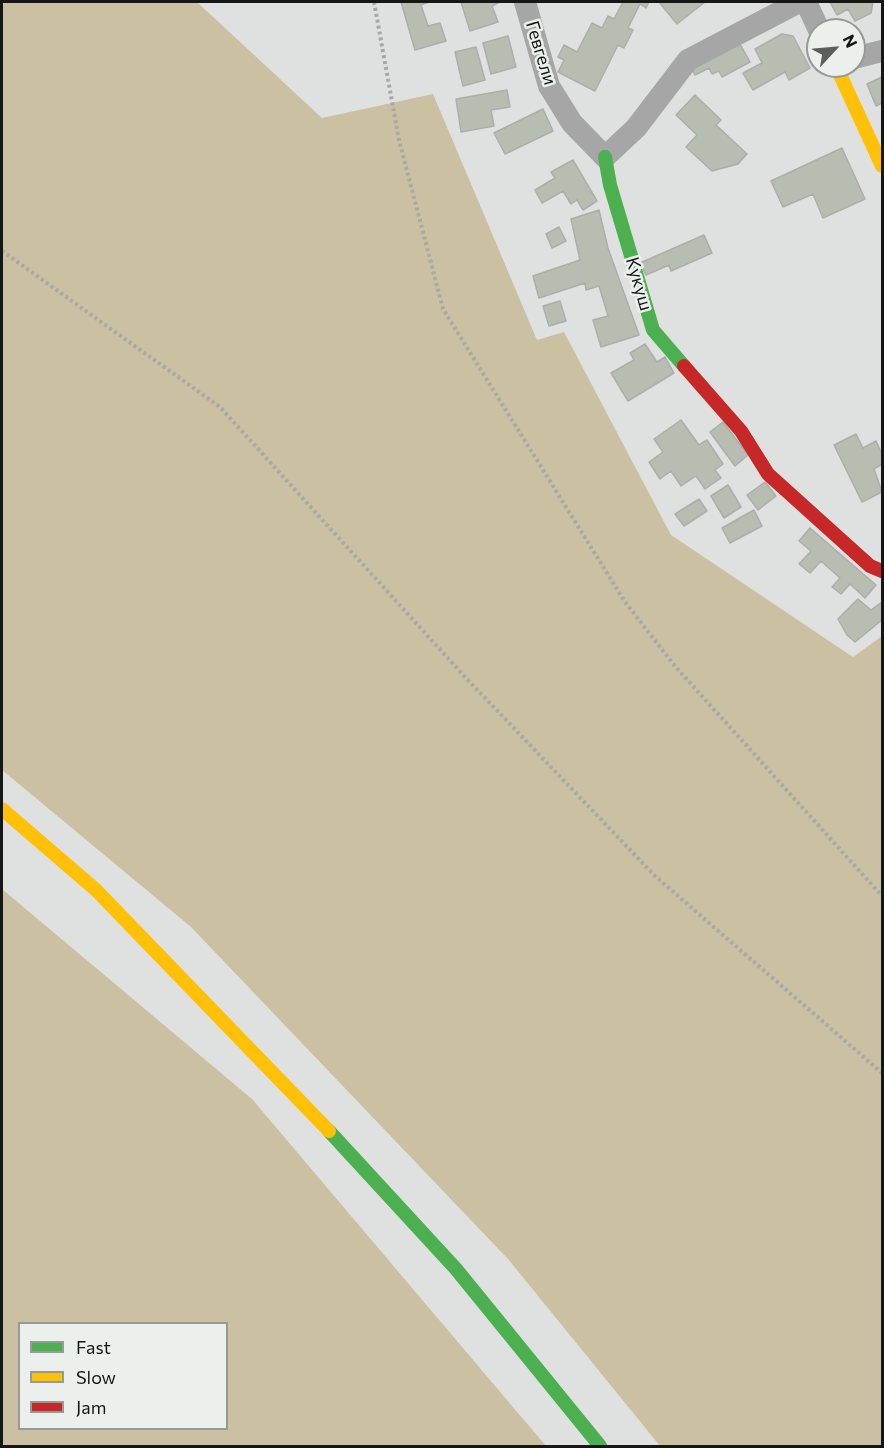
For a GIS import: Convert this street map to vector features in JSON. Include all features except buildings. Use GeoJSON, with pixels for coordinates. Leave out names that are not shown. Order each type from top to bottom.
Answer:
{"type":"FeatureCollection","features":[{"type":"Feature","properties":{"kind":"street","name":"Гевгели"},"geometry":{"type":"LineString","coordinates":[[525,2],[549,86],[572,123],[605,157]]}},
{"type":"Feature","properties":{"kind":"street"},"geometry":{"type":"LineString","coordinates":[[605,157],[636,128],[688,60],[799,2]]}},
{"type":"Feature","properties":{"kind":"street"},"geometry":{"type":"LineString","coordinates":[[806,2],[813,18]]}},
{"type":"Feature","properties":{"kind":"street"},"geometry":{"type":"LineString","coordinates":[[866,55],[882,51]]}},
{"type":"Feature","properties":{"kind":"street"},"geometry":{"type":"LineString","coordinates":[[842,78],[882,166]]}},
{"type":"Feature","properties":{"kind":"street","name":"Кукуш"},"geometry":{"type":"LineString","coordinates":[[605,157],[610,185],[653,330],[741,431],[768,474],[870,566],[882,571]]}},
{"type":"Feature","properties":{"kind":"street"},"geometry":{"type":"LineString","coordinates":[[2,809],[96,890],[271,1069],[456,1269],[600,1446]]}},
{"type":"Feature","properties":{"kind":"path"},"geometry":{"type":"LineString","coordinates":[[374,2],[399,140],[443,309],[625,602],[674,664],[882,896]]}},
{"type":"Feature","properties":{"kind":"path"},"geometry":{"type":"LineString","coordinates":[[2,251],[220,407],[464,676],[655,876],[882,1073]]}},
{"type":"Feature","properties":{"kind":"shaded area"},"geometry":{"type":"Polygon","coordinates":[[[2,2],[197,2],[322,118],[433,94],[537,340],[564,332],[671,535],[853,657],[882,636],[882,1446],[660,1446],[508,1259],[191,927],[2,770],[2,2]]]}},
{"type":"Feature","properties":{"kind":"shaded area"},"geometry":{"type":"Polygon","coordinates":[[[2,889],[252,1099],[546,1446],[2,1446],[2,889]]]}},
{"type":"Feature","properties":{"kind":"traffic: fast"},"geometry":{"type":"LineString","coordinates":[[605,157],[610,185],[653,330],[684,366]]}},
{"type":"Feature","properties":{"kind":"traffic: fast"},"geometry":{"type":"LineString","coordinates":[[329,1131],[456,1269],[600,1446]]}},
{"type":"Feature","properties":{"kind":"traffic: slow"},"geometry":{"type":"LineString","coordinates":[[842,78],[882,166]]}},
{"type":"Feature","properties":{"kind":"traffic: slow"},"geometry":{"type":"LineString","coordinates":[[2,809],[96,890],[329,1131]]}},
{"type":"Feature","properties":{"kind":"traffic: jam"},"geometry":{"type":"LineString","coordinates":[[684,366],[741,431],[768,474],[870,566],[882,571]]}}]}
